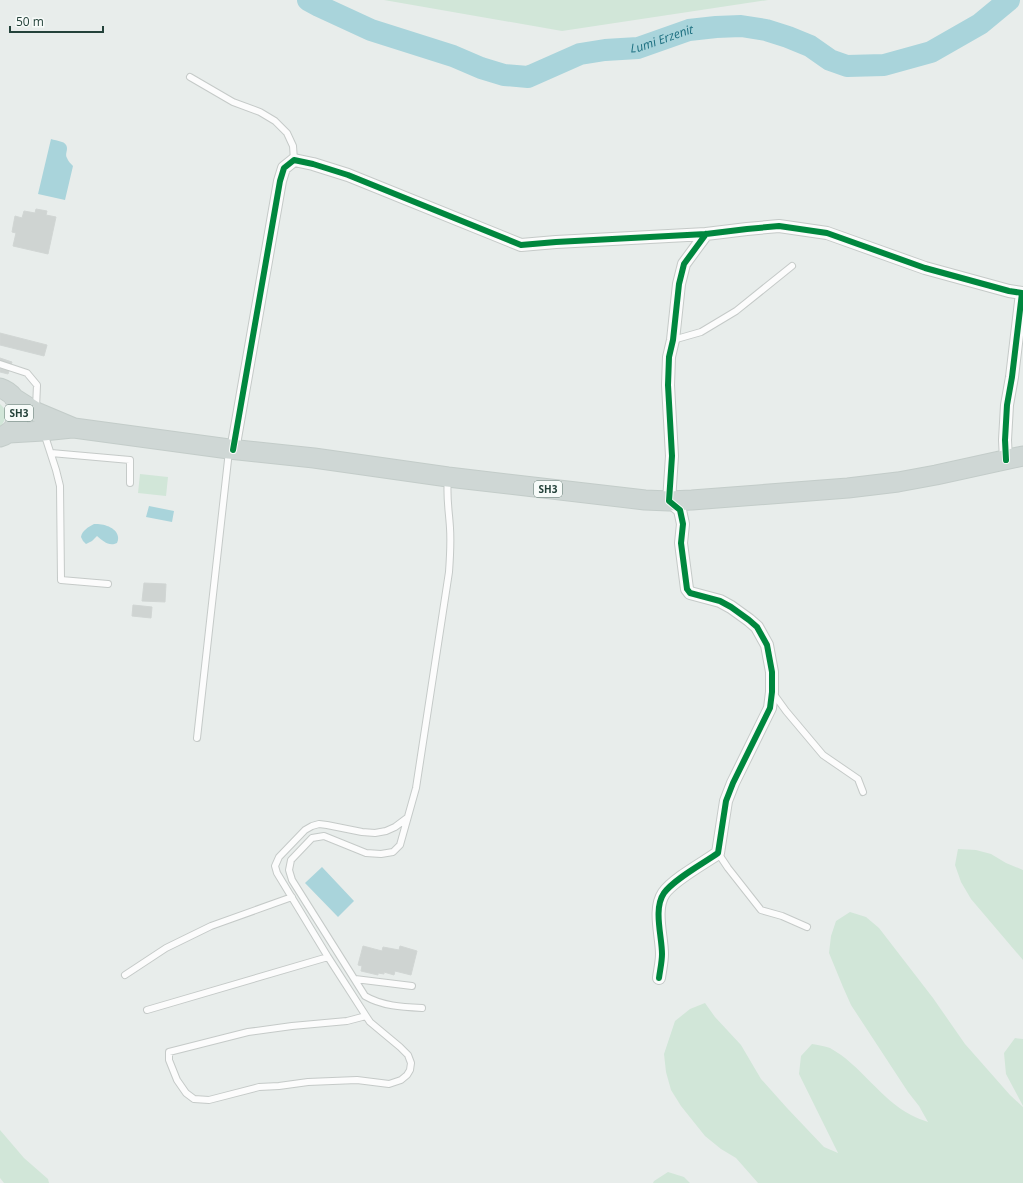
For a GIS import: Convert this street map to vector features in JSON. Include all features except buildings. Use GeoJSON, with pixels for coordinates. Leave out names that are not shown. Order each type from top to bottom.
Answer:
{"type":"FeatureCollection","features":[{"type":"Feature","properties":{"kind":"main road","name":"SH3"},"geometry":{"type":"LineString","coordinates":[[7,393],[36,412],[74,428]]}},
{"type":"Feature","properties":{"kind":"main road","name":"SH3"},"geometry":{"type":"LineString","coordinates":[[5,435],[16,424],[19,416],[19,409],[7,393]]}},
{"type":"Feature","properties":{"kind":"main road","name":"SH3"},"geometry":{"type":"LineString","coordinates":[[5,435],[74,428],[231,450],[314,458],[448,477],[645,500],[669,501],[898,482],[1015,458]]}},
{"type":"Feature","properties":{"kind":"street"},"geometry":{"type":"LineString","coordinates":[[231,450],[280,181],[284,168],[294,160],[313,164],[348,175],[521,245],[706,234],[747,228],[778,226],[827,233],[926,268],[1009,291],[1022,293],[1012,377],[1007,405],[1005,440],[1015,458]]}},
{"type":"Feature","properties":{"kind":"street"},"geometry":{"type":"LineString","coordinates":[[660,978],[662,953],[659,924],[660,905],[663,895],[670,886],[718,853],[726,801],[733,783],[770,708],[772,692],[772,672],[767,645],[757,627],[750,620],[720,601],[690,593],[686,589],[681,543],[683,524],[680,510],[669,501],[672,456],[668,385],[669,357],[673,340],[679,284],[684,264],[706,234]]}},
{"type":"Feature","properties":{"kind":"lane"},"geometry":{"type":"LineString","coordinates":[[190,77],[233,102],[260,112],[276,121],[287,133],[293,146],[294,160]]}},
{"type":"Feature","properties":{"kind":"lane"},"geometry":{"type":"LineString","coordinates":[[673,340],[701,332],[736,311],[792,266]]}},
{"type":"Feature","properties":{"kind":"lane"},"geometry":{"type":"LineString","coordinates":[[0,364],[27,373],[36,385],[36,412]]}},
{"type":"Feature","properties":{"kind":"lane"},"geometry":{"type":"LineString","coordinates":[[43,431],[60,486],[61,580],[108,584]]}},
{"type":"Feature","properties":{"kind":"lane"},"geometry":{"type":"LineString","coordinates":[[197,738],[231,450]]}},
{"type":"Feature","properties":{"kind":"lane"},"geometry":{"type":"LineString","coordinates":[[51,453],[130,460],[130,483]]}},
{"type":"Feature","properties":{"kind":"lane"},"geometry":{"type":"LineString","coordinates":[[422,1008],[390,1005],[372,1000],[365,996],[292,880],[289,870],[291,860],[312,838],[319,836],[324,836],[366,853],[381,854],[393,852],[400,845],[416,788],[449,572],[451,542],[446,493],[448,477]]}},
{"type":"Feature","properties":{"kind":"lane"},"geometry":{"type":"LineString","coordinates":[[772,692],[823,755],[858,779],[863,792]]}},
{"type":"Feature","properties":{"kind":"lane"},"geometry":{"type":"LineString","coordinates":[[366,1016],[346,1021],[248,1032],[169,1052],[169,1060],[177,1080],[186,1094],[194,1099],[209,1100],[259,1087],[308,1082],[357,1080],[389,1084],[401,1080],[407,1075],[410,1070],[411,1063],[408,1055],[370,1022],[328,957],[277,873],[275,866],[279,857],[305,830],[312,826],[327,824],[362,832],[374,833],[386,831],[395,827],[407,818]]}},
{"type":"Feature","properties":{"kind":"lane"},"geometry":{"type":"LineString","coordinates":[[718,853],[761,910],[782,916],[807,927]]}},
{"type":"Feature","properties":{"kind":"lane"},"geometry":{"type":"LineString","coordinates":[[125,975],[166,948],[211,926],[292,897]]}},
{"type":"Feature","properties":{"kind":"lane"},"geometry":{"type":"LineString","coordinates":[[147,1010],[328,957]]}},
{"type":"Feature","properties":{"kind":"lane"},"geometry":{"type":"LineString","coordinates":[[355,979],[412,986]]}},
{"type":"Feature","properties":{"kind":"green space"},"geometry":{"type":"Polygon","coordinates":[[[384,0],[768,0],[562,31],[384,0]]]}},
{"type":"Feature","properties":{"kind":"green space"},"geometry":{"type":"Polygon","coordinates":[[[0,404],[6,415],[0,427],[0,404]]]}},
{"type":"Feature","properties":{"kind":"green space"},"geometry":{"type":"Polygon","coordinates":[[[140,474],[168,477],[166,496],[138,493],[140,474]]]}},
{"type":"Feature","properties":{"kind":"green space"},"geometry":{"type":"Polygon","coordinates":[[[958,849],[976,850],[991,854],[1006,863],[1023,870],[1023,960],[971,899],[961,882],[955,865],[958,849]]]}},
{"type":"Feature","properties":{"kind":"green space"},"geometry":{"type":"Polygon","coordinates":[[[850,912],[866,917],[879,928],[933,998],[965,1044],[1010,1095],[1023,1107],[1023,1183],[758,1183],[736,1158],[721,1149],[705,1136],[681,1106],[671,1090],[666,1072],[664,1054],[675,1021],[690,1009],[705,1003],[715,1017],[741,1045],[761,1079],[824,1147],[838,1153],[799,1074],[801,1056],[812,1044],[830,1048],[841,1055],[900,1108],[913,1116],[928,1122],[919,1106],[908,1092],[851,1005],[829,953],[831,936],[836,921],[850,912]]]}},
{"type":"Feature","properties":{"kind":"green space"},"geometry":{"type":"Polygon","coordinates":[[[1015,1038],[1023,1039],[1023,1106],[1006,1074],[1004,1053],[1015,1038]]]}},
{"type":"Feature","properties":{"kind":"green space"},"geometry":{"type":"Polygon","coordinates":[[[0,1130],[24,1158],[48,1179],[49,1183],[4,1183],[0,1178],[0,1130]]]}},
{"type":"Feature","properties":{"kind":"green space"},"geometry":{"type":"Polygon","coordinates":[[[668,1172],[684,1177],[690,1183],[653,1183],[668,1172]]]}},
{"type":"Feature","properties":{"kind":"water"},"geometry":{"type":"Polygon","coordinates":[[[51,139],[61,142],[67,146],[66,157],[73,166],[65,200],[38,194],[51,139]]]}},
{"type":"Feature","properties":{"kind":"water"},"geometry":{"type":"Polygon","coordinates":[[[149,506],[174,511],[172,522],[146,517],[149,506]]]}},
{"type":"Feature","properties":{"kind":"water"},"geometry":{"type":"Polygon","coordinates":[[[94,524],[112,528],[117,534],[117,543],[109,544],[97,536],[86,544],[81,537],[86,529],[94,524]]]}},
{"type":"Feature","properties":{"kind":"water"},"geometry":{"type":"Polygon","coordinates":[[[322,867],[354,901],[338,917],[305,883],[322,867]]]}},
{"type":"Feature","properties":{"kind":"waterway","name":"Lumi Erzenit"},"geometry":{"type":"LineString","coordinates":[[308,0],[371,30],[453,56],[481,68],[504,75],[528,77],[580,54],[605,50],[638,48],[689,30],[741,26],[766,30],[788,37],[810,46],[830,60],[847,66],[884,65],[931,52],[980,24],[1009,0]]}},
{"type":"Feature","properties":{"kind":"cycle path"},"geometry":{"type":"LineString","coordinates":[[233,450],[280,181],[284,168],[294,160],[313,164],[348,175],[521,245],[706,234],[779,226],[827,233],[925,268],[1009,291],[1022,293],[1012,377],[1007,405],[1005,440],[1006,460]]}},
{"type":"Feature","properties":{"kind":"cycle path"},"geometry":{"type":"LineString","coordinates":[[659,978],[662,954],[659,923],[659,907],[661,899],[664,893],[675,882],[718,853],[726,801],[733,783],[770,708],[772,692],[772,672],[767,645],[757,627],[731,607],[720,601],[690,593],[687,589],[681,543],[683,524],[680,510],[669,501],[672,456],[668,385],[669,357],[673,340],[679,284],[684,264],[706,234]]}}]}
